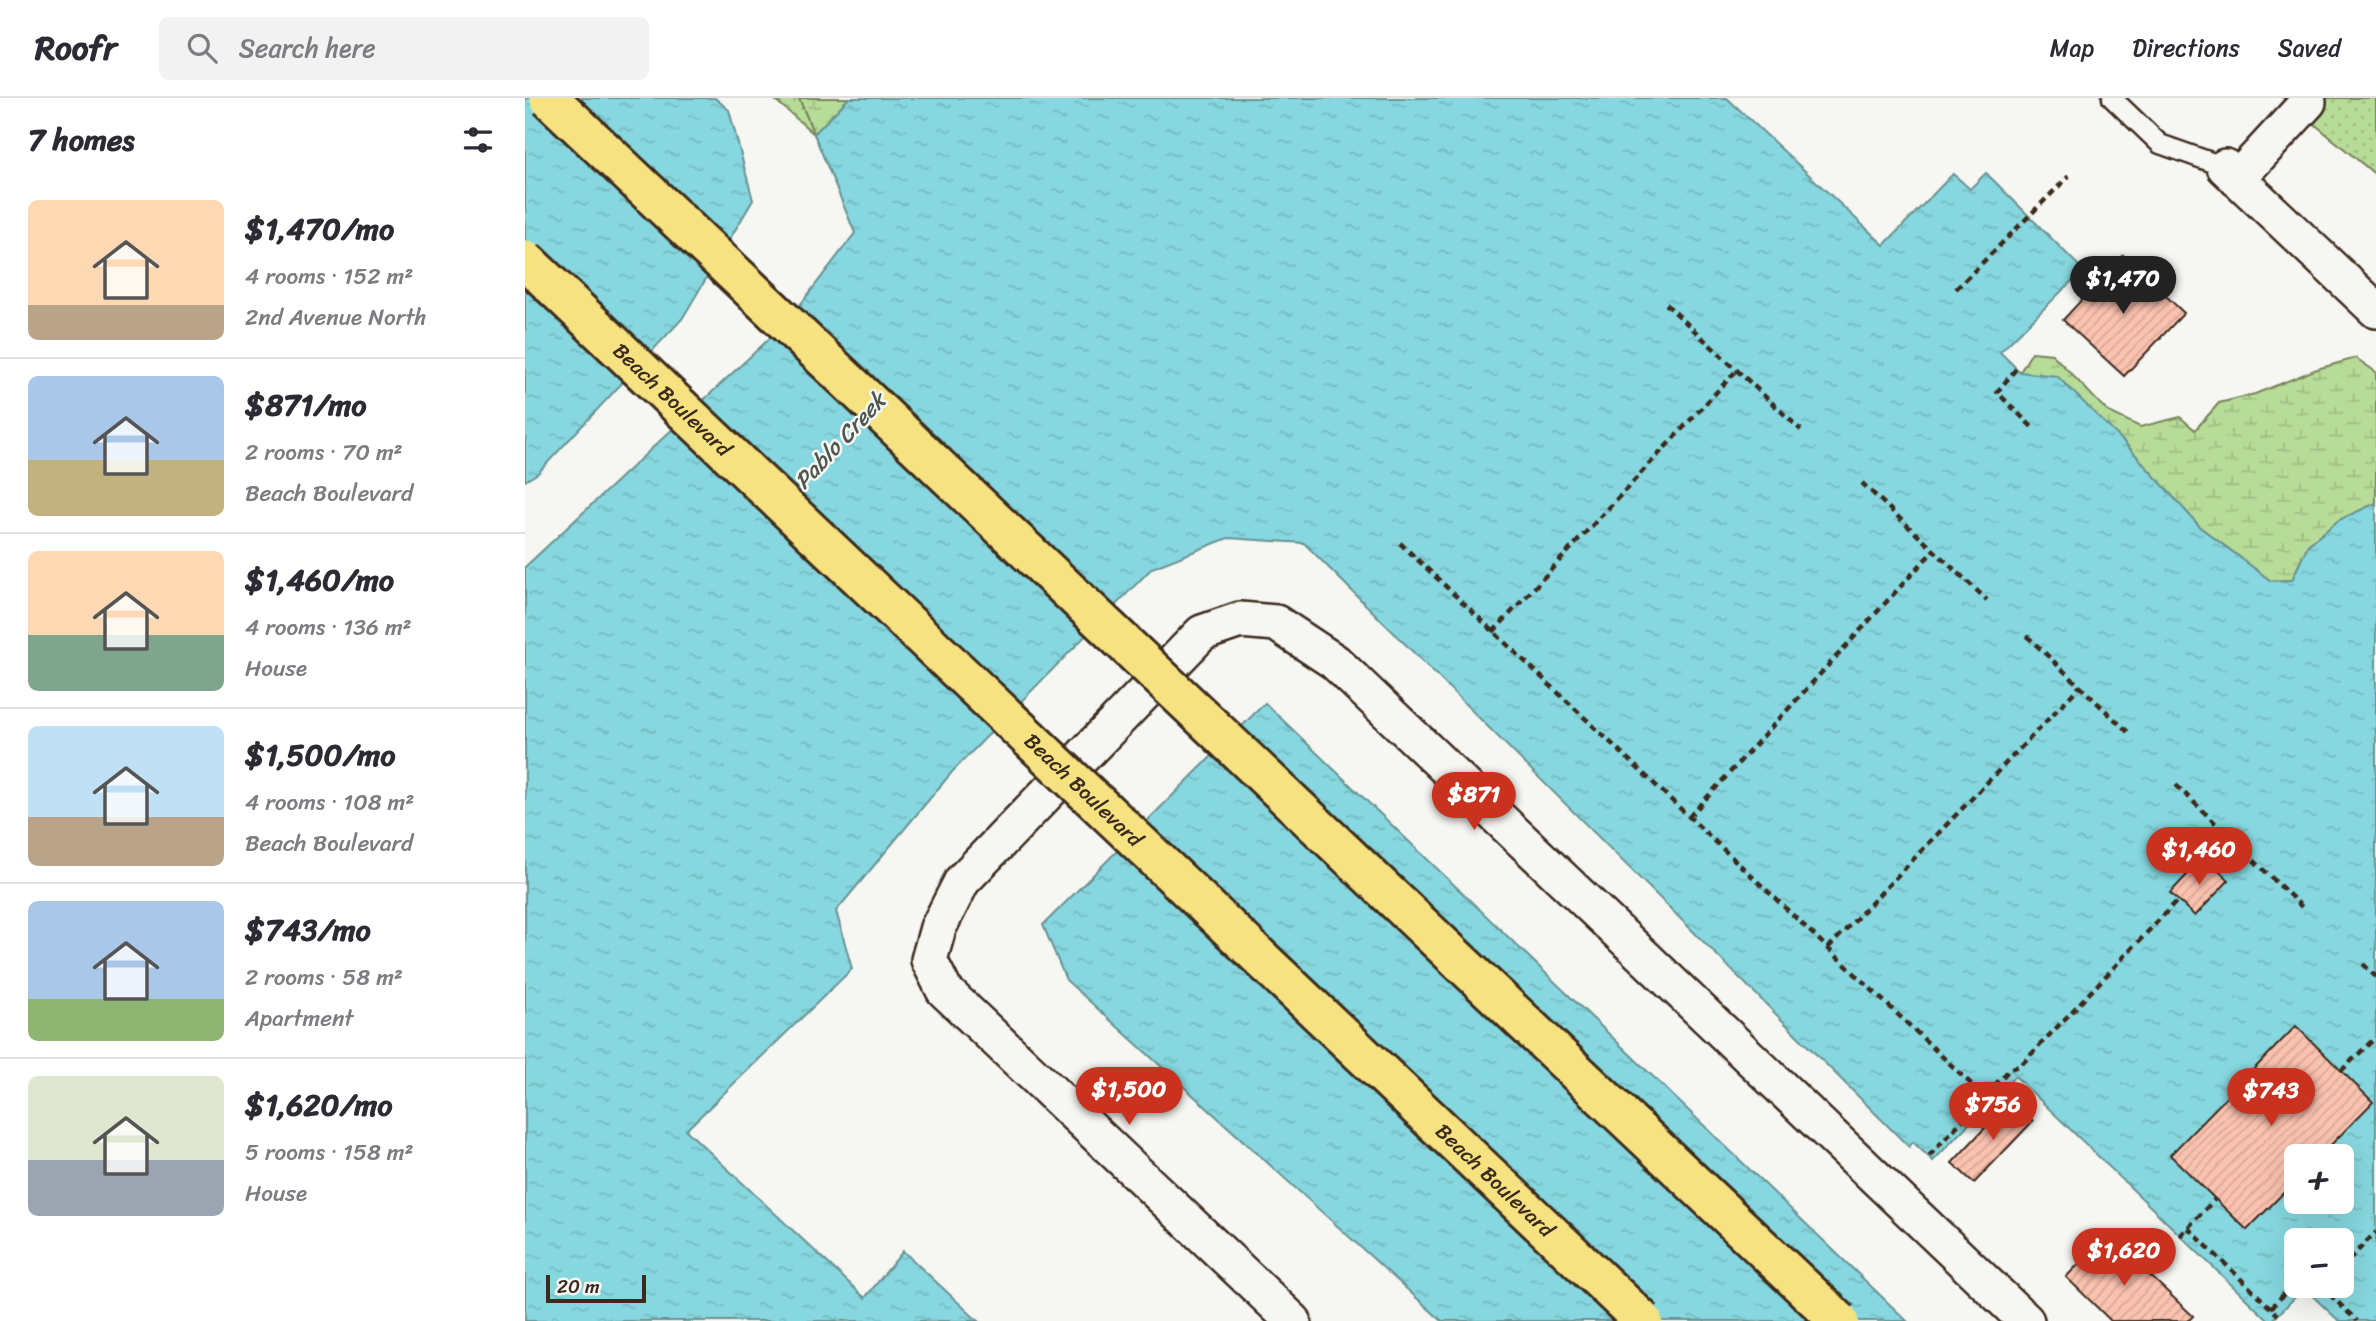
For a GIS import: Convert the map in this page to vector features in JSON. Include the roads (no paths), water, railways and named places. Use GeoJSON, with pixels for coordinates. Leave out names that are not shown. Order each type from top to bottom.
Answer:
{"type":"FeatureCollection","features":[{"type":"Feature","properties":{"kind":"highway"},"geometry":{"type":"LineString","coordinates":[[549,98],[1839,1321]]}},
{"type":"Feature","properties":{"kind":"highway","name":"Beach Boulevard"},"geometry":{"type":"LineString","coordinates":[[525,260],[1643,1321]]}},
{"type":"Feature","properties":{"kind":"street"},"geometry":{"type":"LineString","coordinates":[[2308,102],[2231,173],[2376,310]]}},
{"type":"Feature","properties":{"kind":"street"},"geometry":{"type":"LineString","coordinates":[[1293,1321],[944,990],[929,960],[938,928],[962,881],[1202,633],[1240,620],[1276,623],[1335,662],[2026,1321]]}},
{"type":"Feature","properties":{"kind":"lane"},"geometry":{"type":"LineString","coordinates":[[2112,98],[2159,144],[2231,173]]}},
{"type":"Feature","properties":{"kind":"water"},"geometry":{"type":"Polygon","coordinates":[[[525,98],[715,98],[729,110],[753,200],[682,319],[538,473],[525,481],[525,98]]]}},
{"type":"Feature","properties":{"kind":"water","name":"Pablo Creek"},"geometry":{"type":"Polygon","coordinates":[[[849,98],[1727,98],[1884,245],[1953,174],[1970,189],[1986,173],[2083,270],[2000,352],[2020,372],[2057,376],[2124,442],[2201,528],[2271,581],[2292,580],[2308,545],[2339,520],[2376,503],[2376,1321],[2339,1321],[2315,1298],[2354,1298],[2354,1228],[2284,1228],[2284,1298],[2294,1298],[2269,1321],[2015,1076],[1933,1161],[1913,1142],[1909,1147],[1304,543],[1228,538],[1152,568],[952,772],[836,911],[852,969],[686,1130],[865,1298],[903,1251],[978,1321],[525,1321],[525,567],[787,322],[855,233],[814,134],[849,98]]]}},
{"type":"Feature","properties":{"kind":"water"},"geometry":{"type":"Polygon","coordinates":[[[1265,703],[1907,1321],[1442,1321],[1066,980],[1043,925],[1265,703]]]}}]}
